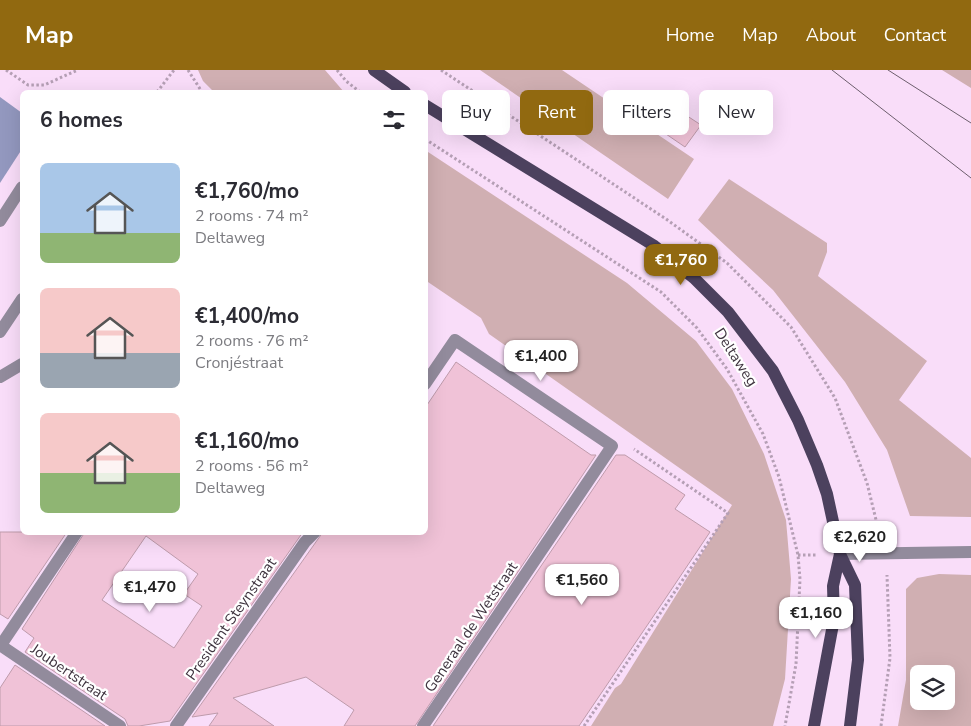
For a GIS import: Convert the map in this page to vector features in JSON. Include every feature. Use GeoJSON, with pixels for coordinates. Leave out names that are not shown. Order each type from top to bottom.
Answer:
{"type":"FeatureCollection","features":[{"type":"Feature","properties":{"kind":"main road"},"geometry":{"type":"LineString","coordinates":[[374,70],[402,90]]}},
{"type":"Feature","properties":{"kind":"main road","name":"Deltaweg"},"geometry":{"type":"LineString","coordinates":[[428,107],[653,245],[694,278],[728,312],[773,372],[798,420],[828,494],[840,554],[855,585],[858,614],[857,680],[850,726]]}},
{"type":"Feature","properties":{"kind":"main road","name":"Deltaweg"},"geometry":{"type":"LineString","coordinates":[[814,726],[834,619],[833,586],[840,554]]}},
{"type":"Feature","properties":{"kind":"street"},"geometry":{"type":"LineString","coordinates":[[0,221],[20,190]]}},
{"type":"Feature","properties":{"kind":"street"},"geometry":{"type":"LineString","coordinates":[[0,332],[20,302]]}},
{"type":"Feature","properties":{"kind":"street"},"geometry":{"type":"LineString","coordinates":[[428,380],[455,340],[612,446]]}},
{"type":"Feature","properties":{"kind":"street"},"geometry":{"type":"LineString","coordinates":[[0,377],[20,365]]}},
{"type":"Feature","properties":{"kind":"street","name":"Generaal de Wetstraat"},"geometry":{"type":"LineString","coordinates":[[423,726],[612,446]]}},
{"type":"Feature","properties":{"kind":"street"},"geometry":{"type":"LineString","coordinates":[[0,645],[76,535]]}},
{"type":"Feature","properties":{"kind":"street","name":"President Steynstraat"},"geometry":{"type":"LineString","coordinates":[[176,726],[305,542],[313,535]]}},
{"type":"Feature","properties":{"kind":"street"},"geometry":{"type":"LineString","coordinates":[[840,554],[971,552]]}},
{"type":"Feature","properties":{"kind":"street","name":"Joubertstraat"},"geometry":{"type":"LineString","coordinates":[[0,645],[120,726]]}},
{"type":"Feature","properties":{"kind":"path"},"geometry":{"type":"LineString","coordinates":[[6,70],[28,85],[44,85],[78,70]]}},
{"type":"Feature","properties":{"kind":"path"},"geometry":{"type":"LineString","coordinates":[[159,90],[174,70]]}},
{"type":"Feature","properties":{"kind":"path"},"geometry":{"type":"LineString","coordinates":[[188,70],[201,90]]}},
{"type":"Feature","properties":{"kind":"path"},"geometry":{"type":"LineString","coordinates":[[337,70],[346,81],[357,90]]}},
{"type":"Feature","properties":{"kind":"path","name":"Deltaweg"},"geometry":{"type":"LineString","coordinates":[[428,141],[661,292],[697,328],[727,369],[762,434],[776,468],[798,556],[800,579],[796,664],[785,726]]}},
{"type":"Feature","properties":{"kind":"path"},"geometry":{"type":"LineString","coordinates":[[584,726],[728,513],[626,444],[612,446]]}},
{"type":"Feature","properties":{"kind":"shaded area"},"geometry":{"type":"Polygon","coordinates":[[[198,70],[325,70],[342,90],[212,90],[203,81],[198,70]]]}},
{"type":"Feature","properties":{"kind":"shaded area"},"geometry":{"type":"Polygon","coordinates":[[[480,70],[562,70],[592,90],[520,90],[520,97],[480,70]]]}},
{"type":"Feature","properties":{"kind":"shaded area"},"geometry":{"type":"Polygon","coordinates":[[[942,70],[971,70],[971,88],[942,70]]]}},
{"type":"Feature","properties":{"kind":"shaded area"},"geometry":{"type":"Polygon","coordinates":[[[593,91],[603,98],[603,135],[658,135],[694,159],[668,199],[575,135],[593,135],[593,91]]]}},
{"type":"Feature","properties":{"kind":"shaded area"},"geometry":{"type":"Polygon","coordinates":[[[428,152],[627,283],[696,341],[732,389],[764,454],[786,520],[791,579],[785,679],[773,726],[591,726],[615,688],[621,684],[732,505],[489,334],[481,318],[428,282],[428,152]]]}},
{"type":"Feature","properties":{"kind":"shaded area"},"geometry":{"type":"Polygon","coordinates":[[[729,179],[827,243],[827,252],[818,276],[927,361],[899,400],[971,458],[971,517],[910,516],[887,450],[845,382],[773,290],[698,220],[729,179]]]}},
{"type":"Feature","properties":{"kind":"shaded area"},"geometry":{"type":"Polygon","coordinates":[[[939,574],[971,575],[971,726],[898,726],[906,680],[906,589],[917,578],[939,574]]]}},
{"type":"Feature","properties":{"kind":"water"},"geometry":{"type":"Polygon","coordinates":[[[0,97],[20,112],[20,152],[0,183],[0,97]]]}},
{"type":"Feature","properties":{"kind":"pier"},"geometry":{"type":"Polygon","coordinates":[[[0,70],[19,70],[5,91],[0,87],[0,70]]]}},
{"type":"Feature","properties":{"kind":"building"},"geometry":{"type":"Polygon","coordinates":[[[689,117],[699,124],[699,128],[685,147],[667,135],[689,135],[689,117]]]}},
{"type":"Feature","properties":{"kind":"building"},"geometry":{"type":"Polygon","coordinates":[[[456,362],[591,455],[596,455],[415,726],[344,726],[354,710],[306,677],[233,698],[274,726],[209,726],[218,713],[192,717],[321,535],[428,535],[428,404],[456,362]]]}},
{"type":"Feature","properties":{"kind":"building"},"geometry":{"type":"Polygon","coordinates":[[[616,455],[625,455],[685,495],[675,509],[710,532],[663,602],[579,726],[433,726],[616,455]]]}},
{"type":"Feature","properties":{"kind":"building"},"geometry":{"type":"Polygon","coordinates":[[[0,532],[20,532],[20,535],[65,535],[8,619],[0,614],[0,532]]]}},
{"type":"Feature","properties":{"kind":"building"},"geometry":{"type":"Polygon","coordinates":[[[83,535],[301,535],[170,721],[128,726],[125,719],[25,652],[34,638],[22,629],[83,535]],[[146,536],[102,600],[174,648],[202,606],[184,594],[198,574],[146,536]]]}},
{"type":"Feature","properties":{"kind":"building"},"geometry":{"type":"Polygon","coordinates":[[[15,665],[105,726],[0,726],[0,688],[15,665]]]}},
{"type":"Feature","properties":{"kind":"tram line"},"geometry":{"type":"LineString","coordinates":[[832,70],[971,178]]}},
{"type":"Feature","properties":{"kind":"tram line"},"geometry":{"type":"LineString","coordinates":[[888,70],[971,123]]}}]}
